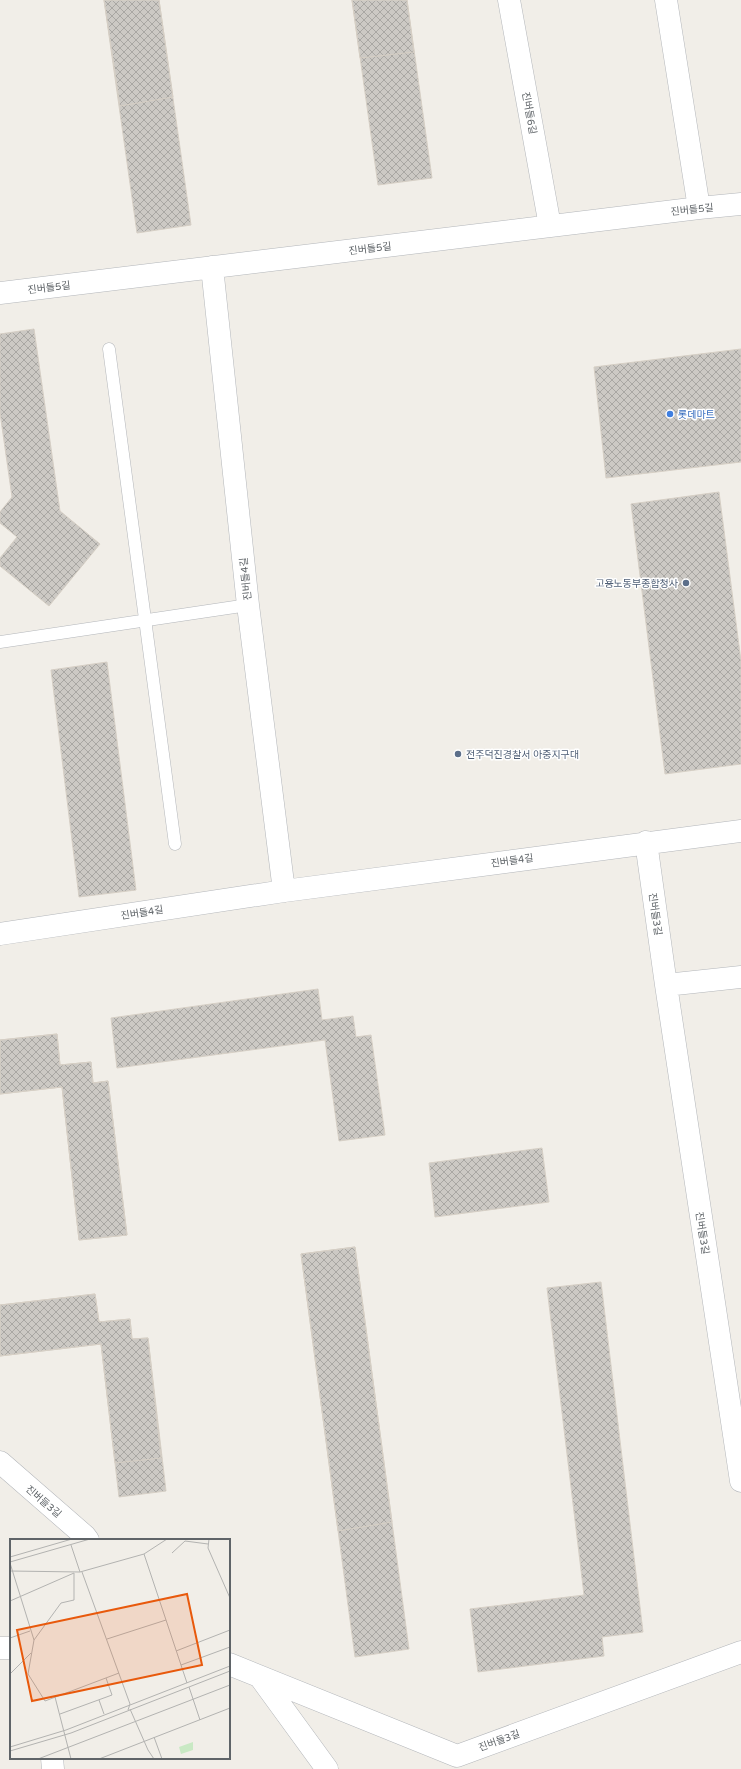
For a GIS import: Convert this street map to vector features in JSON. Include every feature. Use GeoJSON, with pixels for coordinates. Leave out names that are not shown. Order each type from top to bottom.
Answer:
{"type":"FeatureCollection","features":[{"type":"Feature","properties":{"kind":"street","name":"진버들6길"},"geometry":{"type":"LineString","coordinates":[[509,0],[550,226]]}},
{"type":"Feature","properties":{"kind":"street"},"geometry":{"type":"LineString","coordinates":[[666,0],[699,208]]}},
{"type":"Feature","properties":{"kind":"street","name":"진버들5길"},"geometry":{"type":"LineString","coordinates":[[0,292],[741,204]]}},
{"type":"Feature","properties":{"kind":"street","name":"진버들4길"},"geometry":{"type":"LineString","coordinates":[[212,267],[248,604],[284,891]]}},
{"type":"Feature","properties":{"kind":"street","name":"진버들4길"},"geometry":{"type":"LineString","coordinates":[[0,934],[284,891],[741,830]]}},
{"type":"Feature","properties":{"kind":"street","name":"진버들3길"},"geometry":{"type":"LineString","coordinates":[[646,842],[666,985],[741,1481]]}},
{"type":"Feature","properties":{"kind":"street"},"geometry":{"type":"LineString","coordinates":[[666,985],[741,977]]}},
{"type":"Feature","properties":{"kind":"street","name":"진버들3길"},"geometry":{"type":"LineString","coordinates":[[0,1462],[87,1539]]}},
{"type":"Feature","properties":{"kind":"street","name":"진버들3길"},"geometry":{"type":"LineString","coordinates":[[230,1664],[456,1756],[741,1652]]}},
{"type":"Feature","properties":{"kind":"street"},"geometry":{"type":"LineString","coordinates":[[260,1677],[327,1769]]}},
{"type":"Feature","properties":{"kind":"street"},"geometry":{"type":"LineString","coordinates":[[52,1759],[53,1769]]}},
{"type":"Feature","properties":{"kind":"lane"},"geometry":{"type":"LineString","coordinates":[[109,350],[175,844]]}},
{"type":"Feature","properties":{"kind":"lane"},"geometry":{"type":"LineString","coordinates":[[0,642],[248,604]]}},
{"type":"Feature","properties":{"kind":"building"},"geometry":{"type":"Polygon","coordinates":[[[104,0],[159,0],[191,225],[137,233],[104,0]]]}},
{"type":"Feature","properties":{"kind":"building"},"geometry":{"type":"Polygon","coordinates":[[[104,0],[159,0],[173,97],[120,106],[104,0]]]}},
{"type":"Feature","properties":{"kind":"building"},"geometry":{"type":"Polygon","coordinates":[[[352,0],[407,0],[432,178],[378,185],[352,0]]]}},
{"type":"Feature","properties":{"kind":"building"},"geometry":{"type":"Polygon","coordinates":[[[352,0],[407,0],[414,52],[360,58],[352,0]]]}},
{"type":"Feature","properties":{"kind":"building"},"geometry":{"type":"Polygon","coordinates":[[[34,329],[60,511],[100,544],[49,606],[0,566],[0,558],[17,537],[0,523],[0,512],[12,497],[0,413],[0,334],[34,329]]]}},
{"type":"Feature","properties":{"kind":"building","name":"롯데마트"},"geometry":{"type":"Polygon","coordinates":[[[741,349],[741,462],[606,478],[594,367],[741,349]]]}},
{"type":"Feature","properties":{"kind":"building","name":"고용노동부종합청사"},"geometry":{"type":"Polygon","coordinates":[[[719,492],[741,661],[741,764],[665,774],[631,504],[719,492]]]}},
{"type":"Feature","properties":{"kind":"building"},"geometry":{"type":"Polygon","coordinates":[[[107,662],[136,890],[79,897],[51,670],[107,662]]]}},
{"type":"Feature","properties":{"kind":"building"},"geometry":{"type":"Polygon","coordinates":[[[318,989],[322,1020],[353,1016],[356,1037],[371,1035],[385,1135],[339,1141],[325,1040],[117,1068],[111,1018],[318,989]]]}},
{"type":"Feature","properties":{"kind":"building"},"geometry":{"type":"Polygon","coordinates":[[[57,1034],[60,1065],[91,1062],[93,1083],[108,1081],[127,1235],[79,1240],[62,1087],[0,1094],[0,1040],[57,1034]]]}},
{"type":"Feature","properties":{"kind":"building"},"geometry":{"type":"Polygon","coordinates":[[[57,1034],[60,1065],[91,1062],[93,1083],[108,1081],[127,1235],[79,1240],[62,1087],[0,1094],[0,1040],[57,1034]]]}},
{"type":"Feature","properties":{"kind":"building"},"geometry":{"type":"Polygon","coordinates":[[[542,1148],[549,1202],[435,1217],[429,1163],[542,1148]]]}},
{"type":"Feature","properties":{"kind":"building"},"geometry":{"type":"Polygon","coordinates":[[[355,1247],[409,1649],[355,1657],[301,1254],[355,1247]]]}},
{"type":"Feature","properties":{"kind":"building"},"geometry":{"type":"Polygon","coordinates":[[[355,1247],[392,1522],[338,1531],[301,1254],[355,1247]]]}},
{"type":"Feature","properties":{"kind":"building"},"geometry":{"type":"Polygon","coordinates":[[[601,1282],[643,1632],[602,1637],[604,1656],[478,1672],[470,1609],[584,1595],[547,1288],[601,1282]]]}},
{"type":"Feature","properties":{"kind":"building"},"geometry":{"type":"Polygon","coordinates":[[[95,1294],[99,1322],[130,1319],[132,1339],[148,1338],[166,1491],[119,1497],[101,1344],[0,1356],[0,1305],[95,1294]]]}},
{"type":"Feature","properties":{"kind":"building"},"geometry":{"type":"Polygon","coordinates":[[[95,1294],[99,1322],[130,1319],[132,1339],[148,1338],[161,1458],[115,1463],[101,1344],[0,1356],[0,1305],[95,1294]]]}},
{"type":"Feature","properties":{"kind":"place","name":"롯데마트"},"geometry":{"type":"Point","coordinates":[670,414]}},
{"type":"Feature","properties":{"kind":"place","name":"고용노동부종합청사"},"geometry":{"type":"Point","coordinates":[686,583]}},
{"type":"Feature","properties":{"kind":"place","name":"전주덕진경찰서 아중지구대"},"geometry":{"type":"Point","coordinates":[458,754]}}]}
